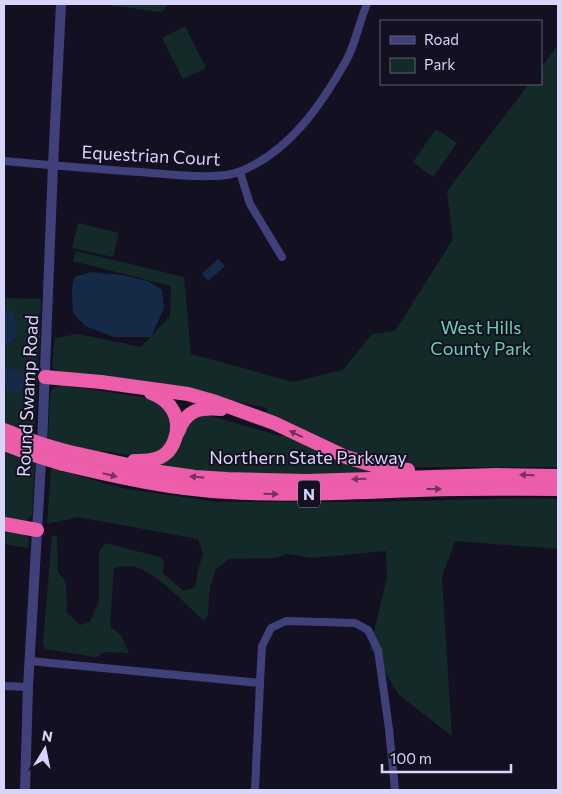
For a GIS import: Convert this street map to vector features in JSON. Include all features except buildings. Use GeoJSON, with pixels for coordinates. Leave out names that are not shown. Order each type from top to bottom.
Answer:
{"type":"FeatureCollection","features":[{"type":"Feature","properties":{"kind":"highway"},"geometry":{"type":"LineString","coordinates":[[45,377],[188,394],[244,412],[362,463],[391,468],[496,475]]}},
{"type":"Feature","properties":{"kind":"highway"},"geometry":{"type":"LineString","coordinates":[[128,386],[156,394],[168,403],[176,414],[178,432]]}},
{"type":"Feature","properties":{"kind":"highway"},"geometry":{"type":"LineString","coordinates":[[84,456],[151,461],[165,455],[170,450],[180,425],[191,412],[201,408],[244,412]]}},
{"type":"Feature","properties":{"kind":"highway","name":"Northern State Parkway"},"geometry":{"type":"LineString","coordinates":[[4,430],[64,457],[120,478],[167,486],[226,492],[289,494],[420,490],[558,489]]}},
{"type":"Feature","properties":{"kind":"highway","name":"Northern State Parkway"},"geometry":{"type":"LineString","coordinates":[[4,444],[28,453],[64,457],[84,456],[160,472],[227,479],[307,480],[496,475],[558,476]]}},
{"type":"Feature","properties":{"kind":"highway"},"geometry":{"type":"LineString","coordinates":[[4,526],[37,530]]}},
{"type":"Feature","properties":{"kind":"street","name":"Round Swamp Road"},"geometry":{"type":"LineString","coordinates":[[25,790],[28,687],[42,445],[61,4]]}},
{"type":"Feature","properties":{"kind":"street","name":"Equestrian Court"},"geometry":{"type":"LineString","coordinates":[[4,161],[188,177],[228,175],[240,172],[261,162],[281,148],[302,126],[347,59],[367,4]]}},
{"type":"Feature","properties":{"kind":"street"},"geometry":{"type":"LineString","coordinates":[[240,172],[250,204],[282,256]]}},
{"type":"Feature","properties":{"kind":"street"},"geometry":{"type":"LineString","coordinates":[[255,790],[262,646],[271,628],[286,621],[355,623],[368,630],[378,650],[395,790]]}},
{"type":"Feature","properties":{"kind":"street"},"geometry":{"type":"LineString","coordinates":[[30,661],[260,683]]}},
{"type":"Feature","properties":{"kind":"street"},"geometry":{"type":"LineString","coordinates":[[4,686],[28,687]]}},
{"type":"Feature","properties":{"kind":"green space"},"geometry":{"type":"Polygon","coordinates":[[[100,4],[170,4],[161,12],[100,4]]]}},
{"type":"Feature","properties":{"kind":"green space"},"geometry":{"type":"Polygon","coordinates":[[[185,26],[206,68],[183,79],[162,38],[185,26]]]}},
{"type":"Feature","properties":{"kind":"green space","name":"West Hills County Park"},"geometry":{"type":"Polygon","coordinates":[[[558,45],[558,467],[401,467],[370,461],[264,417],[268,408],[131,380],[61,372],[55,370],[52,366],[55,338],[78,334],[141,347],[170,316],[171,286],[73,261],[76,251],[184,277],[191,354],[293,382],[343,370],[372,334],[395,331],[453,239],[447,191],[528,85],[542,85],[542,67],[558,45]]]}},
{"type":"Feature","properties":{"kind":"green space"},"geometry":{"type":"Polygon","coordinates":[[[436,129],[457,143],[433,177],[413,162],[436,129]]]}},
{"type":"Feature","properties":{"kind":"green space"},"geometry":{"type":"Polygon","coordinates":[[[78,223],[119,233],[113,257],[72,248],[78,223]]]}},
{"type":"Feature","properties":{"kind":"green space"},"geometry":{"type":"Polygon","coordinates":[[[4,298],[41,299],[34,434],[4,424],[4,390],[16,393],[22,391],[24,371],[4,367],[4,346],[11,345],[15,340],[13,311],[4,309],[4,298]]]}},
{"type":"Feature","properties":{"kind":"green space"},"geometry":{"type":"Polygon","coordinates":[[[60,385],[156,399],[169,408],[176,426],[163,451],[136,457],[111,452],[83,450],[48,439],[50,393],[53,388],[60,385]]]}},
{"type":"Feature","properties":{"kind":"green space"},"geometry":{"type":"Polygon","coordinates":[[[204,414],[280,436],[293,436],[369,470],[368,472],[304,475],[191,471],[157,465],[188,421],[204,414]]]}},
{"type":"Feature","properties":{"kind":"green space"},"geometry":{"type":"Polygon","coordinates":[[[4,452],[35,463],[32,514],[27,520],[16,522],[4,520],[4,452]]]}},
{"type":"Feature","properties":{"kind":"green space"},"geometry":{"type":"Polygon","coordinates":[[[51,468],[121,488],[218,502],[558,499],[558,549],[455,541],[442,577],[452,736],[399,695],[370,648],[387,578],[386,551],[312,558],[287,554],[275,558],[229,559],[216,569],[210,587],[208,614],[204,621],[169,588],[148,573],[130,566],[114,568],[110,627],[121,635],[129,653],[105,652],[95,657],[45,649],[43,642],[52,535],[57,536],[58,572],[66,582],[67,612],[80,625],[90,622],[99,601],[99,552],[105,543],[160,557],[164,563],[163,573],[184,591],[195,587],[203,554],[198,539],[78,517],[47,524],[51,468]]]}},
{"type":"Feature","properties":{"kind":"green space"},"geometry":{"type":"Polygon","coordinates":[[[4,532],[25,534],[29,539],[28,548],[4,544],[4,532]]]}},
{"type":"Feature","properties":{"kind":"water"},"geometry":{"type":"Polygon","coordinates":[[[218,259],[225,266],[208,281],[202,274],[218,259]]]}},
{"type":"Feature","properties":{"kind":"water"},"geometry":{"type":"Polygon","coordinates":[[[92,272],[122,275],[148,281],[162,290],[164,308],[151,337],[114,337],[85,326],[73,313],[72,290],[74,277],[92,272]]]}},
{"type":"Feature","properties":{"kind":"water"},"geometry":{"type":"Polygon","coordinates":[[[4,309],[13,311],[17,329],[11,345],[4,346],[4,309]]]}},
{"type":"Feature","properties":{"kind":"water"},"geometry":{"type":"Polygon","coordinates":[[[4,367],[24,371],[26,379],[22,392],[17,394],[4,390],[4,367]]]}}]}
